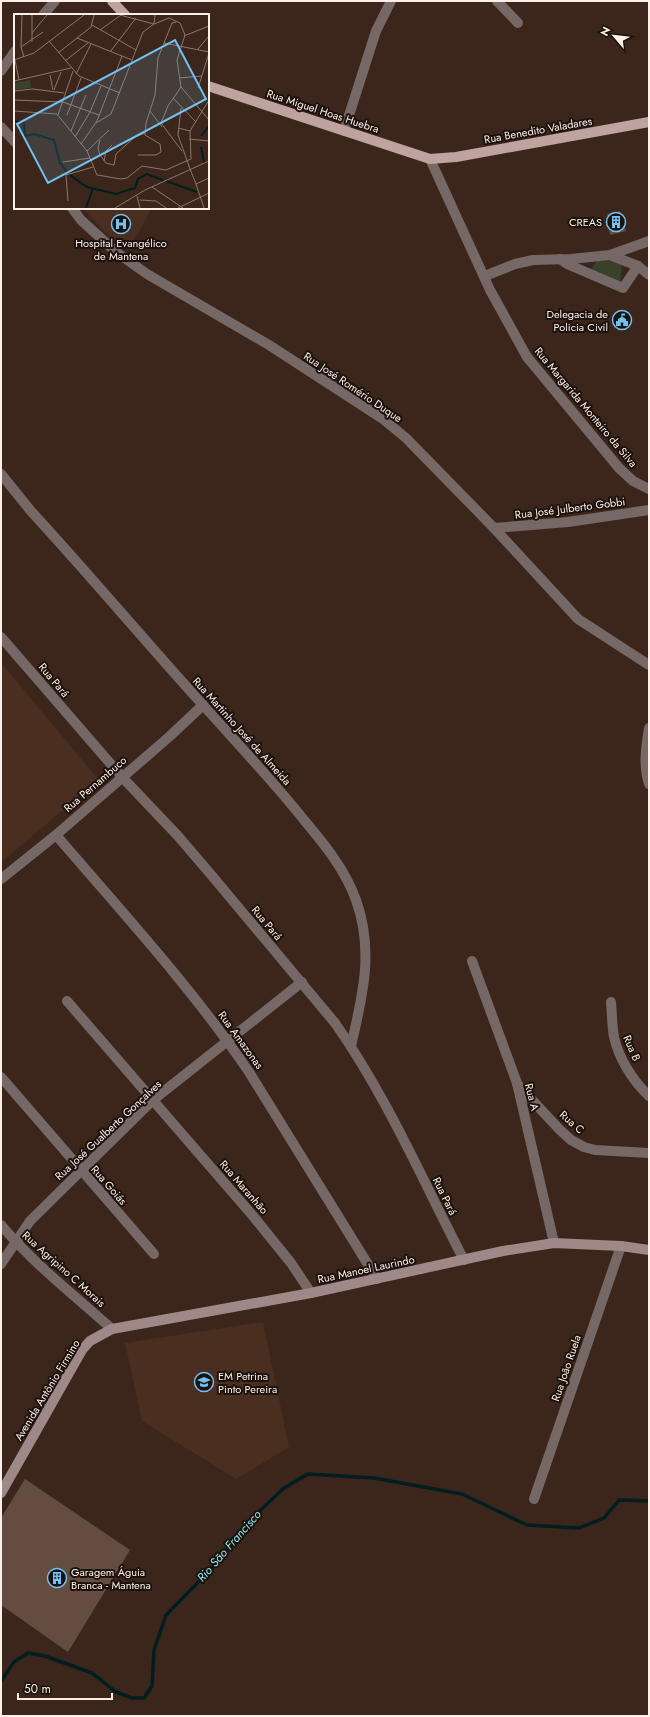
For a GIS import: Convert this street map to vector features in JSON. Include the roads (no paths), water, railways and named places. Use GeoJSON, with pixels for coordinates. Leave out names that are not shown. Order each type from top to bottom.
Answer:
{"type":"FeatureCollection","features":[{"type":"Feature","properties":{"kind":"main road"},"geometry":{"type":"LineString","coordinates":[[112,1],[124,14]]}},
{"type":"Feature","properties":{"kind":"main road","name":"Rua Miguel Hoas Huebra"},"geometry":{"type":"LineString","coordinates":[[209,86],[430,159]]}},
{"type":"Feature","properties":{"kind":"main road","name":"Rua Benedito Valadares"},"geometry":{"type":"LineString","coordinates":[[430,159],[456,157],[649,122]]}},
{"type":"Feature","properties":{"kind":"street"},"geometry":{"type":"LineString","coordinates":[[44,14],[55,1]]}},
{"type":"Feature","properties":{"kind":"street"},"geometry":{"type":"LineString","coordinates":[[344,131],[376,31],[392,1]]}},
{"type":"Feature","properties":{"kind":"street"},"geometry":{"type":"LineString","coordinates":[[497,1],[518,23]]}},
{"type":"Feature","properties":{"kind":"street"},"geometry":{"type":"LineString","coordinates":[[1,71],[14,52]]}},
{"type":"Feature","properties":{"kind":"street"},"geometry":{"type":"LineString","coordinates":[[1,127],[14,141]]}},
{"type":"Feature","properties":{"kind":"street","name":"Rua Margarida Monteiro da Silva"},"geometry":{"type":"LineString","coordinates":[[430,159],[485,276],[490,290],[527,356],[619,468],[633,481],[649,489]]}},
{"type":"Feature","properties":{"kind":"street","name":"Rua José Romério Duque"},"geometry":{"type":"LineString","coordinates":[[73,209],[81,220],[116,252],[147,274],[268,345],[383,419],[406,438],[494,528],[578,619],[649,665]]}},
{"type":"Feature","properties":{"kind":"street"},"geometry":{"type":"LineString","coordinates":[[485,276],[515,264],[533,260],[558,258],[571,259],[610,254],[649,241]]}},
{"type":"Feature","properties":{"kind":"street"},"geometry":{"type":"LineString","coordinates":[[610,254],[638,266],[649,275]]}},
{"type":"Feature","properties":{"kind":"street"},"geometry":{"type":"LineString","coordinates":[[558,258],[567,264],[622,288],[638,266]]}},
{"type":"Feature","properties":{"kind":"street","name":"Rua Martinho José de Almeida"},"geometry":{"type":"LineString","coordinates":[[1,474],[30,510],[203,705],[273,781],[319,839],[345,876],[356,900],[364,933],[366,962],[362,997],[351,1046]]}},
{"type":"Feature","properties":{"kind":"street","name":"Rua José Julberto Gobbi"},"geometry":{"type":"LineString","coordinates":[[494,528],[573,521],[649,510]]}},
{"type":"Feature","properties":{"kind":"street","name":"Rua Pará"},"geometry":{"type":"LineString","coordinates":[[1,637],[122,777],[188,848],[302,982],[335,1024],[351,1046],[394,1120],[464,1260]]}},
{"type":"Feature","properties":{"kind":"street","name":"Rua Pernambuco"},"geometry":{"type":"LineString","coordinates":[[1,879],[56,835],[170,736],[203,705]]}},
{"type":"Feature","properties":{"kind":"street"},"geometry":{"type":"LineString","coordinates":[[649,728],[645,760],[646,775],[649,784]]}},
{"type":"Feature","properties":{"kind":"street","name":"Rua Amazonas"},"geometry":{"type":"LineString","coordinates":[[56,835],[169,967],[229,1042],[274,1111],[377,1280]]}},
{"type":"Feature","properties":{"kind":"street","name":"Rua A"},"geometry":{"type":"LineString","coordinates":[[472,961],[517,1083],[554,1243]]}},
{"type":"Feature","properties":{"kind":"street","name":"Rua José Gualberto Gonçalves"},"geometry":{"type":"LineString","coordinates":[[1,1264],[30,1221],[153,1100],[229,1042],[302,982]]}},
{"type":"Feature","properties":{"kind":"street","name":"Rua Maranhão"},"geometry":{"type":"LineString","coordinates":[[67,1001],[253,1216],[292,1263],[311,1293]]}},
{"type":"Feature","properties":{"kind":"street","name":"Rua B"},"geometry":{"type":"LineString","coordinates":[[611,1002],[614,1037],[625,1064],[638,1086],[649,1096]]}},
{"type":"Feature","properties":{"kind":"street","name":"Rua Goiás"},"geometry":{"type":"LineString","coordinates":[[1,1077],[154,1254]]}},
{"type":"Feature","properties":{"kind":"street","name":"Rua C"},"geometry":{"type":"LineString","coordinates":[[517,1083],[560,1130],[571,1140],[584,1147],[595,1150],[649,1153]]}},
{"type":"Feature","properties":{"kind":"street","name":"Rua Agripino C Morais"},"geometry":{"type":"LineString","coordinates":[[1,1225],[15,1242],[49,1274],[112,1329]]}},
{"type":"Feature","properties":{"kind":"street","name":"Rua Manoel Laurindo"},"geometry":{"type":"LineString","coordinates":[[90,1341],[112,1329],[377,1280],[503,1251],[554,1243],[621,1246],[649,1250]]}},
{"type":"Feature","properties":{"kind":"street","name":"Rua João Ruela"},"geometry":{"type":"LineString","coordinates":[[534,1498],[621,1246]]}},
{"type":"Feature","properties":{"kind":"street","name":"Avenida Antônio Firmino"},"geometry":{"type":"LineString","coordinates":[[1,1493],[76,1359],[90,1341]]}},
{"type":"Feature","properties":{"kind":"waterway","name":"Rio São Francisco"},"geometry":{"type":"LineString","coordinates":[[1,1681],[14,1662],[28,1653],[45,1656],[92,1673],[116,1692],[132,1698],[144,1698],[152,1686],[154,1650],[166,1615],[214,1566],[245,1525],[284,1488],[308,1474],[374,1478],[462,1494],[527,1525],[579,1528],[604,1518],[619,1500],[649,1501]]}},
{"type":"Feature","properties":{"kind":"place","name":"CREAS"},"geometry":{"type":"Point","coordinates":[616,222]}},
{"type":"Feature","properties":{"kind":"place","name":"Hospital Evangélico de Mantena"},"geometry":{"type":"Point","coordinates":[121,224]}},
{"type":"Feature","properties":{"kind":"place","name":"Delegacia de Policia Civil"},"geometry":{"type":"Point","coordinates":[622,320]}},
{"type":"Feature","properties":{"kind":"place","name":"EM Petrina Pinto Pereira"},"geometry":{"type":"Point","coordinates":[204,1382]}},
{"type":"Feature","properties":{"kind":"place","name":"Garagem Águia Branca - Mantena"},"geometry":{"type":"Point","coordinates":[57,1578]}}]}
